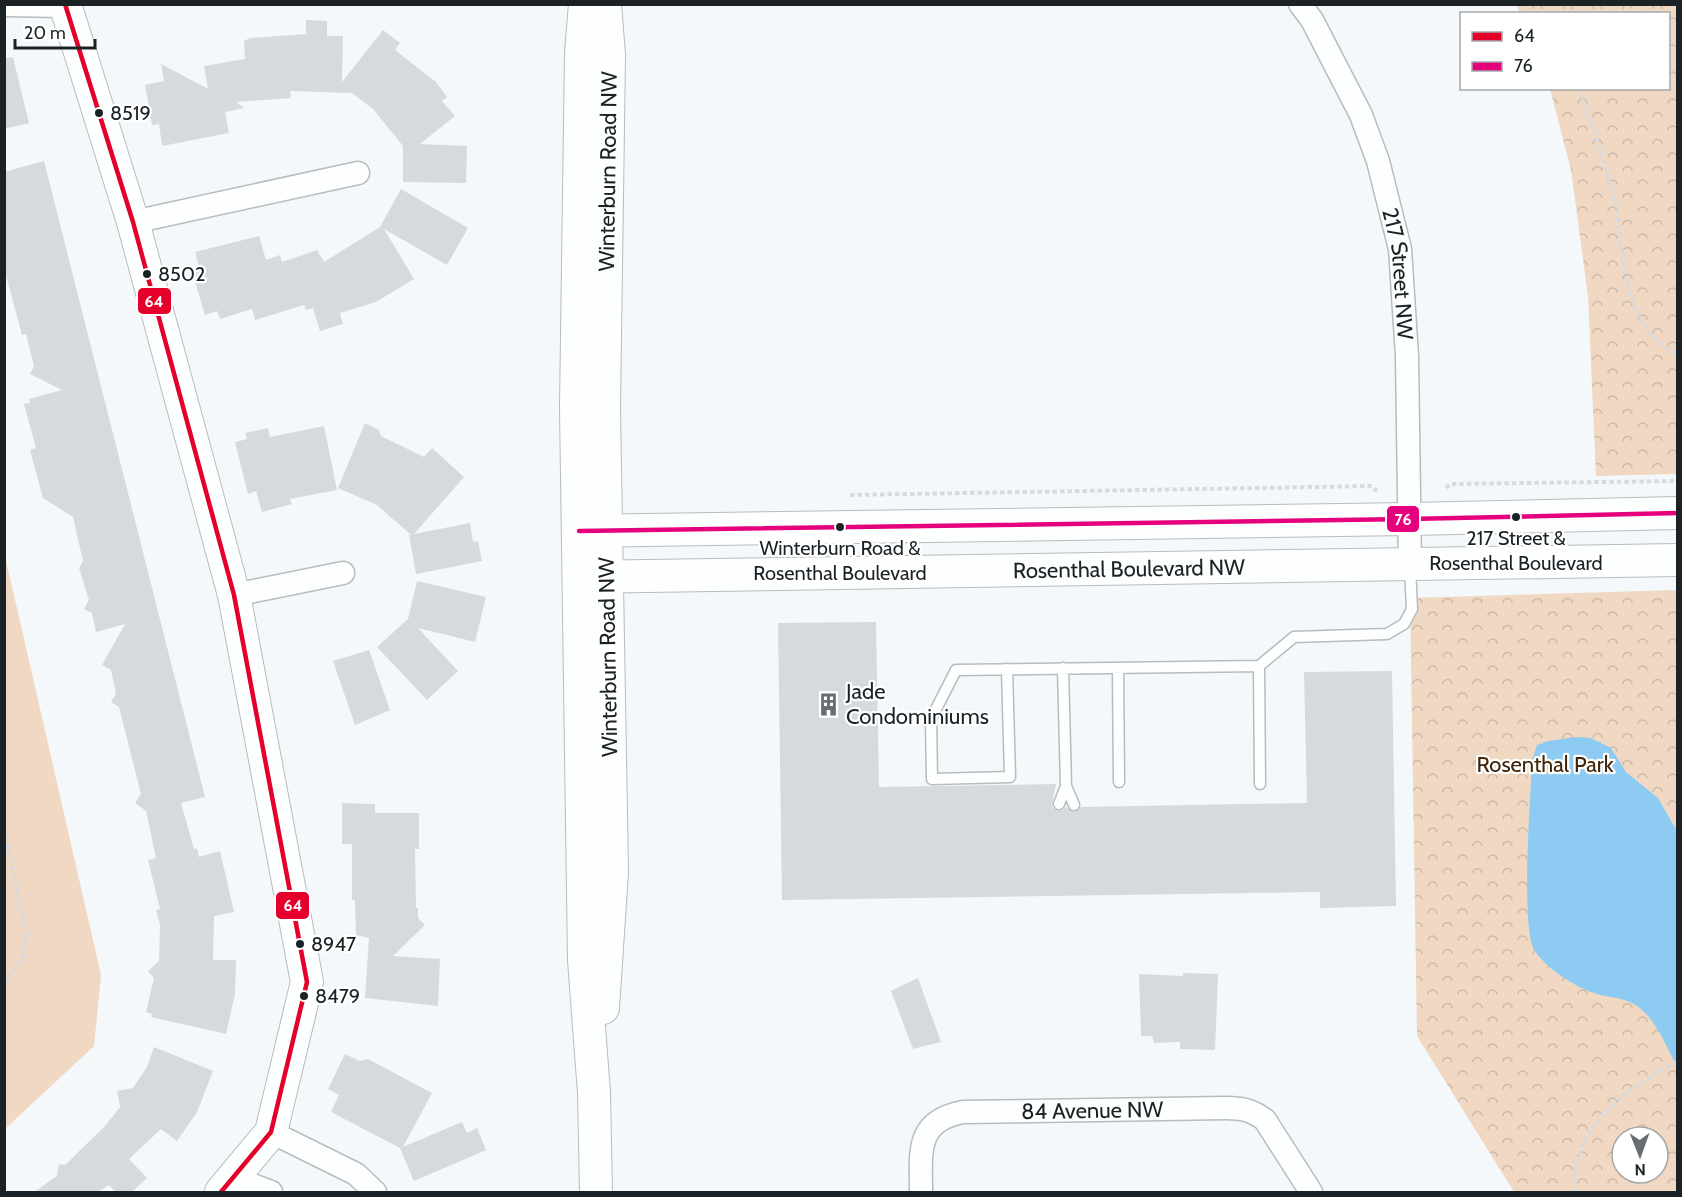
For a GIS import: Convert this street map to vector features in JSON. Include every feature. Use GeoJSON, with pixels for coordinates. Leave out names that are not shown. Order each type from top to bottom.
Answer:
{"type":"FeatureCollection","features":[{"type":"Feature","properties":{"kind":"street","name":"Winterburn Road NW"},"geometry":{"type":"LineString","coordinates":[[585,4],[581,53],[577,226],[576,407],[593,531]]}},
{"type":"Feature","properties":{"kind":"street","name":"Winterburn Road NW"},"geometry":{"type":"LineString","coordinates":[[596,1192],[594,1093],[584,960],[593,531],[604,409],[609,55],[605,4]]}},
{"type":"Feature","properties":{"kind":"street","name":"217 Street NW"},"geometry":{"type":"LineString","coordinates":[[1300,4],[1312,20],[1361,115],[1391,204],[1400,249],[1405,299],[1410,565]]}},
{"type":"Feature","properties":{"kind":"street"},"geometry":{"type":"LineString","coordinates":[[4,5],[65,5],[133,222],[234,595],[307,982],[271,1132],[228,1185],[271,1192]]}},
{"type":"Feature","properties":{"kind":"street"},"geometry":{"type":"LineString","coordinates":[[133,222],[358,173]]}},
{"type":"Feature","properties":{"kind":"street","name":"Rosenthal Boulevard NW"},"geometry":{"type":"LineString","coordinates":[[593,531],[1677,513]]}},
{"type":"Feature","properties":{"kind":"street","name":"Rosenthal Boulevard NW"},"geometry":{"type":"LineString","coordinates":[[593,576],[1677,560]]}},
{"type":"Feature","properties":{"kind":"street"},"geometry":{"type":"LineString","coordinates":[[234,595],[344,573]]}},
{"type":"Feature","properties":{"kind":"street","name":"84 Avenue NW"},"geometry":{"type":"LineString","coordinates":[[921,1192],[924,1140],[933,1122],[947,1115],[963,1112],[1241,1108],[1255,1113],[1273,1131],[1311,1192]]}},
{"type":"Feature","properties":{"kind":"street"},"geometry":{"type":"LineString","coordinates":[[271,1132],[356,1174],[375,1192]]}},
{"type":"Feature","properties":{"kind":"lane"},"geometry":{"type":"LineString","coordinates":[[1007,669],[1010,777],[932,779],[931,719],[956,670],[1007,669],[1063,668],[1259,666],[1294,637],[1387,634],[1404,624],[1412,609],[1410,565]]}},
{"type":"Feature","properties":{"kind":"lane"},"geometry":{"type":"LineString","coordinates":[[1259,666],[1260,784]]}},
{"type":"Feature","properties":{"kind":"lane"},"geometry":{"type":"LineString","coordinates":[[1063,668],[1066,786],[1074,805]]}},
{"type":"Feature","properties":{"kind":"lane"},"geometry":{"type":"LineString","coordinates":[[1118,668],[1119,782]]}},
{"type":"Feature","properties":{"kind":"lane"},"geometry":{"type":"LineString","coordinates":[[1059,804],[1066,786]]}},
{"type":"Feature","properties":{"kind":"path"},"geometry":{"type":"LineString","coordinates":[[1581,90],[1612,187],[1626,281],[1634,310],[1647,331],[1677,355]]}},
{"type":"Feature","properties":{"kind":"path"},"geometry":{"type":"LineString","coordinates":[[1445,490],[1450,484],[1677,481]]}},
{"type":"Feature","properties":{"kind":"path"},"geometry":{"type":"LineString","coordinates":[[838,496],[1372,486],[1377,491]]}},
{"type":"Feature","properties":{"kind":"path"},"geometry":{"type":"LineString","coordinates":[[4,829],[27,936],[23,956],[4,987]]}},
{"type":"Feature","properties":{"kind":"path"},"geometry":{"type":"LineString","coordinates":[[1573,1192],[1577,1165],[1586,1140],[1610,1105],[1631,1087],[1677,1061]]}},
{"type":"Feature","properties":{"kind":"green space"},"geometry":{"type":"Polygon","coordinates":[[[1516,5],[1677,5],[1677,474],[1596,476],[1588,296],[1571,170],[1550,90],[1670,90],[1670,12],[1520,12],[1516,5]]]}},
{"type":"Feature","properties":{"kind":"green space"},"geometry":{"type":"Polygon","coordinates":[[[5,556],[101,975],[94,1046],[5,1129],[5,556]]]}},
{"type":"Feature","properties":{"kind":"green space","name":"Rosenthal Park"},"geometry":{"type":"Polygon","coordinates":[[[1677,590],[1677,1192],[1514,1192],[1417,1036],[1410,598],[1677,590]]]}},
{"type":"Feature","properties":{"kind":"water"},"geometry":{"type":"Polygon","coordinates":[[[1576,737],[1591,738],[1611,748],[1626,772],[1658,798],[1677,831],[1677,1067],[1660,1034],[1644,1012],[1632,1003],[1600,995],[1570,982],[1546,964],[1535,951],[1531,938],[1527,890],[1532,760],[1537,745],[1576,737]]]}},
{"type":"Feature","properties":{"kind":"building"},"geometry":{"type":"Polygon","coordinates":[[[306,20],[327,21],[327,36],[343,36],[342,82],[383,30],[400,43],[395,50],[436,82],[447,97],[442,101],[455,116],[420,144],[467,146],[466,183],[403,182],[403,146],[373,109],[352,93],[290,91],[291,98],[236,102],[244,108],[225,112],[229,133],[162,146],[159,124],[152,125],[145,85],[164,81],[161,64],[208,89],[204,66],[245,59],[244,41],[250,38],[306,34],[306,20]]]}},
{"type":"Feature","properties":{"kind":"building"},"geometry":{"type":"Polygon","coordinates":[[[13,57],[29,123],[4,129],[4,58],[13,57]]]}},
{"type":"Feature","properties":{"kind":"building"},"geometry":{"type":"Polygon","coordinates":[[[44,161],[205,797],[181,803],[194,849],[197,848],[199,857],[220,851],[234,912],[214,916],[213,960],[236,960],[235,994],[226,1034],[151,1017],[152,1014],[146,1012],[154,978],[148,971],[159,961],[160,925],[156,910],[160,909],[148,860],[156,858],[146,811],[135,803],[141,794],[119,707],[111,702],[116,694],[111,670],[102,665],[125,624],[96,632],[92,613],[84,609],[89,600],[79,568],[83,561],[73,517],[43,498],[30,450],[36,448],[24,404],[30,403],[29,399],[62,390],[30,374],[34,366],[26,334],[22,335],[4,268],[4,172],[44,161]]]}},
{"type":"Feature","properties":{"kind":"building"},"geometry":{"type":"Polygon","coordinates":[[[401,189],[468,228],[447,265],[384,229],[414,279],[376,302],[340,313],[343,324],[320,331],[313,308],[306,310],[304,305],[255,320],[252,309],[220,319],[217,311],[205,315],[192,272],[200,270],[195,252],[259,236],[266,260],[280,255],[282,262],[317,250],[324,262],[380,227],[401,189]]]}},
{"type":"Feature","properties":{"kind":"building"},"geometry":{"type":"Polygon","coordinates":[[[365,423],[379,430],[381,436],[424,457],[432,448],[464,477],[414,534],[470,523],[473,542],[478,541],[482,561],[416,574],[409,535],[411,535],[377,505],[338,488],[365,423]]]}},
{"type":"Feature","properties":{"kind":"building"},"geometry":{"type":"Polygon","coordinates":[[[324,426],[337,490],[290,499],[292,504],[262,512],[256,491],[248,494],[235,442],[247,439],[245,433],[268,428],[270,437],[324,426]]]}},
{"type":"Feature","properties":{"kind":"building"},"geometry":{"type":"Polygon","coordinates":[[[417,581],[486,597],[475,642],[418,628],[458,671],[427,700],[377,647],[408,619],[417,581]]]}},
{"type":"Feature","properties":{"kind":"building"},"geometry":{"type":"Polygon","coordinates":[[[876,622],[879,787],[1056,784],[1052,805],[1054,809],[1060,811],[1066,807],[1074,812],[1081,807],[1307,803],[1304,672],[1392,671],[1396,906],[1320,908],[1320,892],[782,900],[778,623],[876,622]]]}},
{"type":"Feature","properties":{"kind":"building"},"geometry":{"type":"Polygon","coordinates":[[[369,650],[390,710],[355,725],[333,661],[369,650]]]}},
{"type":"Feature","properties":{"kind":"building"},"geometry":{"type":"Polygon","coordinates":[[[342,803],[375,804],[375,813],[419,813],[419,849],[415,849],[416,908],[418,908],[418,918],[425,925],[393,956],[440,959],[438,1006],[365,998],[369,938],[356,935],[355,900],[352,900],[352,844],[342,844],[342,803]]]}},
{"type":"Feature","properties":{"kind":"building"},"geometry":{"type":"Polygon","coordinates":[[[1183,973],[1218,974],[1215,1050],[1180,1049],[1180,1042],[1154,1043],[1152,1036],[1141,1036],[1139,974],[1183,976],[1183,973]]]}},
{"type":"Feature","properties":{"kind":"building"},"geometry":{"type":"Polygon","coordinates":[[[918,978],[941,1042],[913,1049],[891,991],[918,978]]]}},
{"type":"Feature","properties":{"kind":"building"},"geometry":{"type":"Polygon","coordinates":[[[154,1047],[213,1071],[197,1112],[177,1141],[161,1129],[129,1159],[147,1178],[132,1192],[116,1192],[109,1185],[98,1192],[34,1192],[57,1176],[59,1164],[65,1165],[105,1126],[120,1107],[117,1091],[133,1088],[147,1067],[154,1047]]]}},
{"type":"Feature","properties":{"kind":"building"},"geometry":{"type":"Polygon","coordinates":[[[345,1054],[360,1061],[368,1059],[432,1093],[403,1147],[462,1122],[467,1133],[477,1128],[486,1150],[414,1181],[400,1148],[331,1112],[339,1095],[328,1089],[345,1054]]]}},
{"type":"Feature","properties":{"kind":"transit line","name":"64"},"geometry":{"type":"LineString","coordinates":[[65,4],[133,222],[234,595],[307,982],[271,1132],[221,1192]]}},
{"type":"Feature","properties":{"kind":"transit line","name":"76"},"geometry":{"type":"LineString","coordinates":[[579,531],[1678,513]]}},
{"type":"Feature","properties":{"kind":"place","name":"8519"},"geometry":{"type":"Point","coordinates":[99,113]}},
{"type":"Feature","properties":{"kind":"place","name":"8502"},"geometry":{"type":"Point","coordinates":[147,274]}},
{"type":"Feature","properties":{"kind":"place","name":"217 Street & Rosenthal Boulevard"},"geometry":{"type":"Point","coordinates":[1516,517]}},
{"type":"Feature","properties":{"kind":"place","name":"Winterburn Road & Rosenthal Boulevard"},"geometry":{"type":"Point","coordinates":[840,527]}},
{"type":"Feature","properties":{"kind":"place","name":"Jade Condominiums"},"geometry":{"type":"Point","coordinates":[828,704]}},
{"type":"Feature","properties":{"kind":"place","name":"8947"},"geometry":{"type":"Point","coordinates":[300,944]}},
{"type":"Feature","properties":{"kind":"place","name":"8479"},"geometry":{"type":"Point","coordinates":[304,996]}}]}
